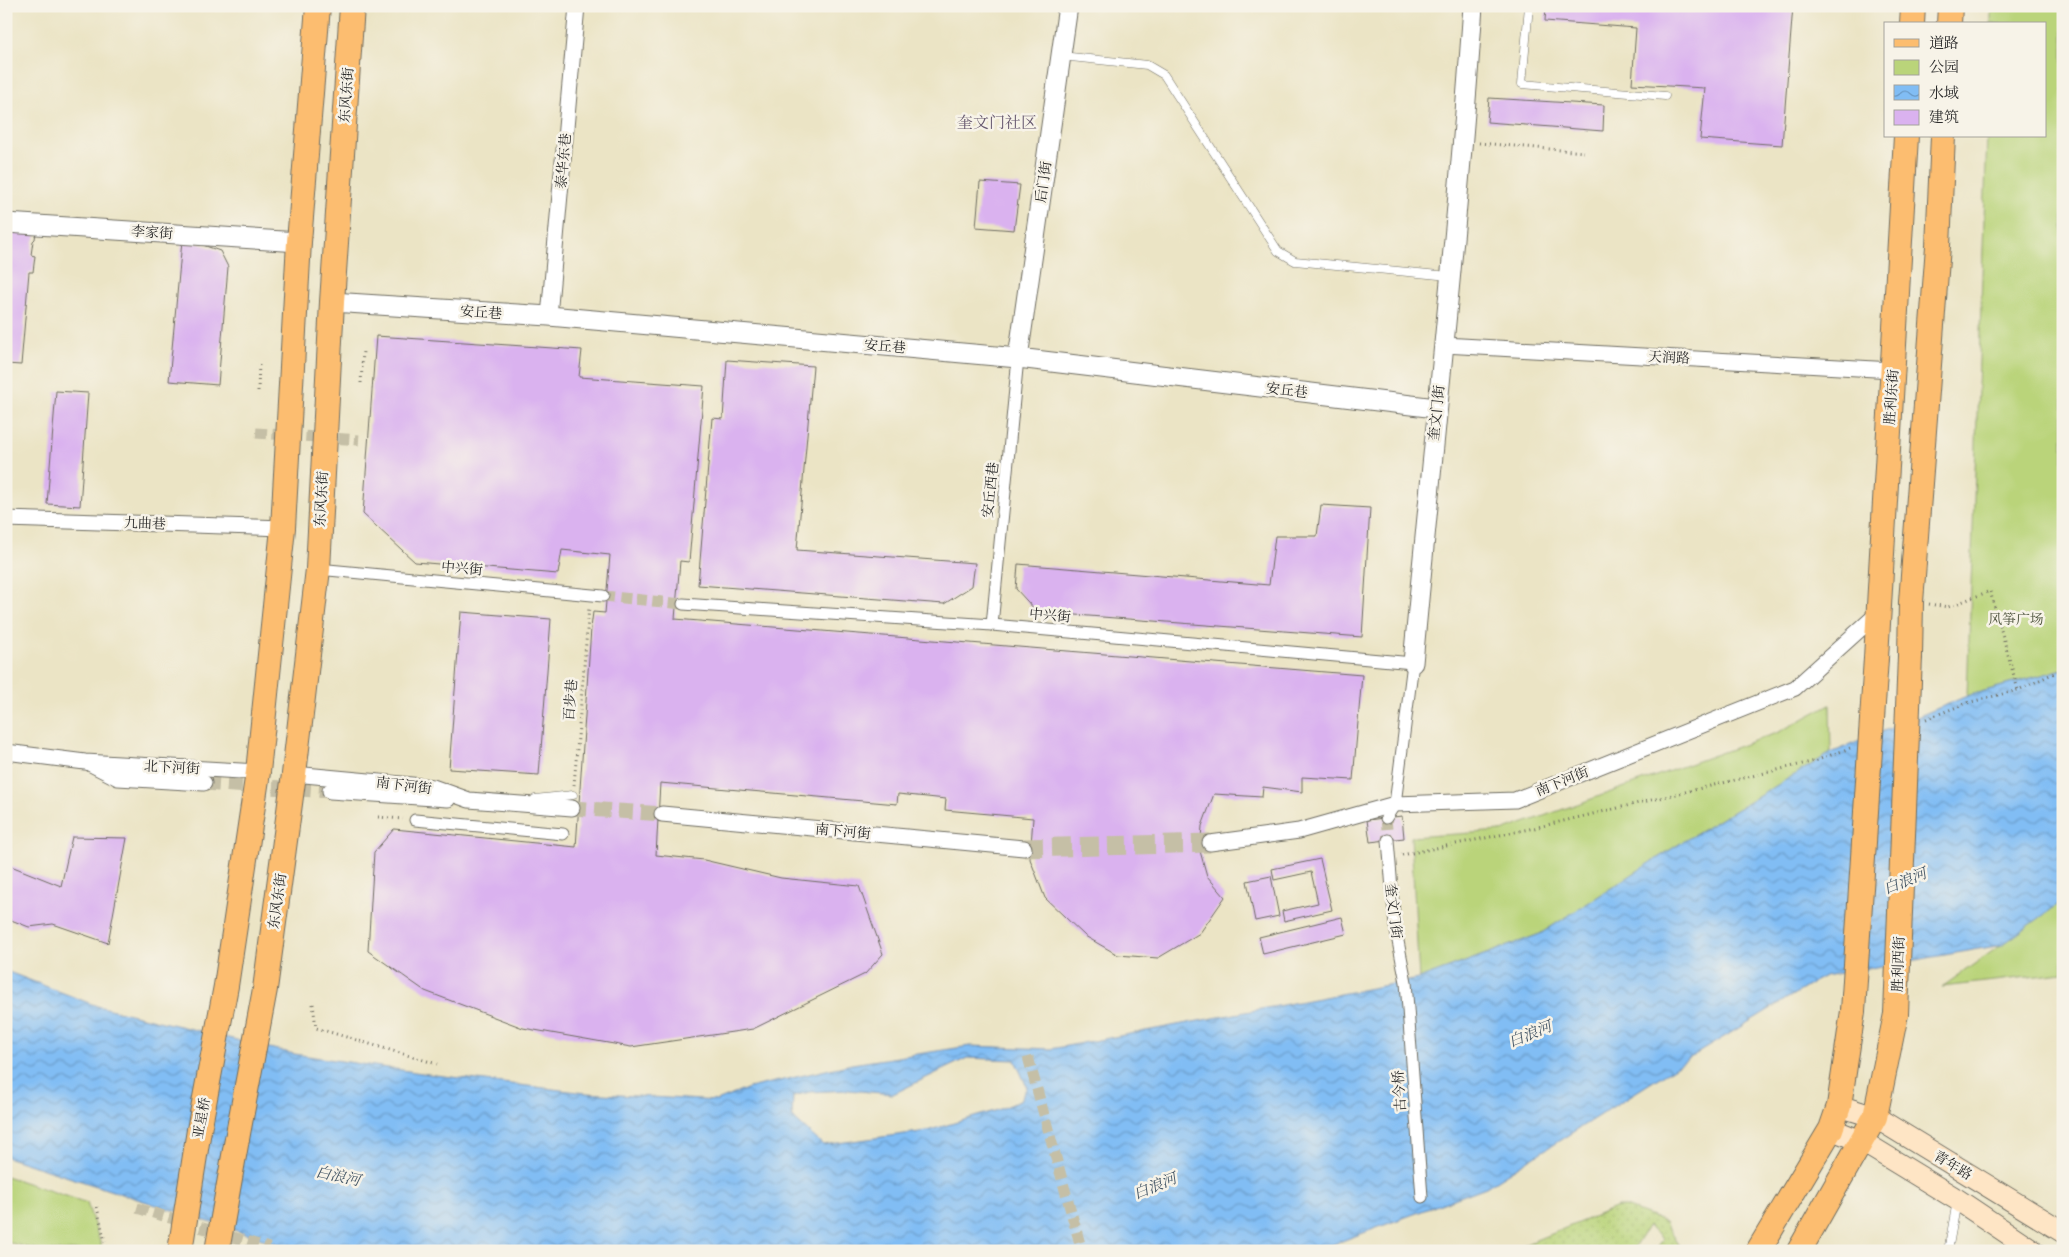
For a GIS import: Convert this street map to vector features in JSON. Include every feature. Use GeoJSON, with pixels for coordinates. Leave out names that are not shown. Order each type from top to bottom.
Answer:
{"type":"FeatureCollection","features":[{"type":"Feature","properties":{"kind":"main road"},"geometry":{"type":"LineString","coordinates":[[258,772],[283,528],[299,242],[318,6]]}},
{"type":"Feature","properties":{"kind":"main road","name":"东风东街"},"geometry":{"type":"LineString","coordinates":[[217,1251],[265,989],[294,774],[318,569],[332,302],[352,6]]}},
{"type":"Feature","properties":{"kind":"main road"},"geometry":{"type":"LineString","coordinates":[[1912,22],[1913,6]]}},
{"type":"Feature","properties":{"kind":"main road"},"geometry":{"type":"LineString","coordinates":[[1949,22],[1950,6]]}},
{"type":"Feature","properties":{"kind":"main road","name":"胜利东街"},"geometry":{"type":"LineString","coordinates":[[1839,1106],[1853,1011],[1876,658],[1877,614],[1906,138]]}},
{"type":"Feature","properties":{"kind":"main road"},"geometry":{"type":"LineString","coordinates":[[1911,602],[1938,246],[1943,138]]}},
{"type":"Feature","properties":{"kind":"main road","name":"胜利西街"},"geometry":{"type":"LineString","coordinates":[[1799,1251],[1875,1117],[1896,1014],[1911,602]]}},
{"type":"Feature","properties":{"kind":"main road","name":"亚星桥"},"geometry":{"type":"LineString","coordinates":[[180,1251],[199,1130],[226,986],[258,772]]}},
{"type":"Feature","properties":{"kind":"main road"},"geometry":{"type":"LineString","coordinates":[[1758,1251],[1831,1129],[1839,1106]]}},
{"type":"Feature","properties":{"kind":"main road","name":"青年路"},"geometry":{"type":"LineString","coordinates":[[1839,1106],[1875,1117],[2063,1232]]}},
{"type":"Feature","properties":{"kind":"main road","name":"青年路"},"geometry":{"type":"LineString","coordinates":[[1831,1129],[1862,1142],[1958,1200],[2034,1251]]}},
{"type":"Feature","properties":{"kind":"street","name":"泰华东巷"},"geometry":{"type":"LineString","coordinates":[[550,316],[578,6]]}},
{"type":"Feature","properties":{"kind":"street","name":"后门街"},"geometry":{"type":"LineString","coordinates":[[1018,358],[1068,6]]}},
{"type":"Feature","properties":{"kind":"street","name":"奎文门街"},"geometry":{"type":"LineString","coordinates":[[1386,818],[1395,804],[1413,663],[1436,408],[1464,142],[1473,6]]}},
{"type":"Feature","properties":{"kind":"street","name":"李家街"},"geometry":{"type":"LineString","coordinates":[[6,223],[299,242]]}},
{"type":"Feature","properties":{"kind":"street","name":"安丘巷"},"geometry":{"type":"LineString","coordinates":[[332,302],[550,316],[1018,358],[1436,408]]}},
{"type":"Feature","properties":{"kind":"street","name":"天润路"},"geometry":{"type":"LineString","coordinates":[[1444,345],[1893,370]]}},
{"type":"Feature","properties":{"kind":"street","name":"安丘西巷"},"geometry":{"type":"LineString","coordinates":[[992,625],[1018,358]]}},
{"type":"Feature","properties":{"kind":"street","name":"九曲巷"},"geometry":{"type":"LineString","coordinates":[[6,519],[283,528]]}},
{"type":"Feature","properties":{"kind":"street","name":"中兴街"},"geometry":{"type":"LineString","coordinates":[[318,569],[603,596]]}},
{"type":"Feature","properties":{"kind":"street","name":"中兴街"},"geometry":{"type":"LineString","coordinates":[[683,604],[992,625],[1413,663]]}},
{"type":"Feature","properties":{"kind":"street","name":"南下河街"},"geometry":{"type":"LineString","coordinates":[[1210,843],[1299,831],[1395,804],[1515,800],[1795,688],[1877,614]]}},
{"type":"Feature","properties":{"kind":"street","name":"北下河街"},"geometry":{"type":"LineString","coordinates":[[6,752],[85,762],[258,772]]}},
{"type":"Feature","properties":{"kind":"street","name":"北下河街"},"geometry":{"type":"LineString","coordinates":[[85,762],[118,778],[204,783]]}},
{"type":"Feature","properties":{"kind":"street","name":"南下河街"},"geometry":{"type":"LineString","coordinates":[[294,774],[433,788],[469,800],[506,803],[573,801]]}},
{"type":"Feature","properties":{"kind":"street"},"geometry":{"type":"LineString","coordinates":[[330,791],[469,800]]}},
{"type":"Feature","properties":{"kind":"street","name":"南下河街"},"geometry":{"type":"LineString","coordinates":[[662,814],[1024,848]]}},
{"type":"Feature","properties":{"kind":"street"},"geometry":{"type":"LineString","coordinates":[[414,820],[563,834]]}},
{"type":"Feature","properties":{"kind":"street","name":"奎文门街"},"geometry":{"type":"LineString","coordinates":[[1388,840],[1395,926],[1406,982]]}},
{"type":"Feature","properties":{"kind":"street","name":"古今桥"},"geometry":{"type":"LineString","coordinates":[[1406,982],[1422,1197]]}},
{"type":"Feature","properties":{"kind":"lane"},"geometry":{"type":"LineString","coordinates":[[1528,6],[1522,84],[1664,96]]}},
{"type":"Feature","properties":{"kind":"lane"},"geometry":{"type":"LineString","coordinates":[[1061,56],[1147,65],[1164,75],[1278,251],[1294,261],[1451,276]]}},
{"type":"Feature","properties":{"kind":"lane"},"geometry":{"type":"LineString","coordinates":[[1948,1251],[1958,1200]]}},
{"type":"Feature","properties":{"kind":"path"},"geometry":{"type":"LineString","coordinates":[[1464,142],[1584,152]]}},
{"type":"Feature","properties":{"kind":"path"},"geometry":{"type":"LineString","coordinates":[[361,383],[363,351]]}},
{"type":"Feature","properties":{"kind":"path"},"geometry":{"type":"LineString","coordinates":[[258,391],[259,363]]}},
{"type":"Feature","properties":{"kind":"path"},"geometry":{"type":"LineString","coordinates":[[1911,602],[1948,607],[1990,591],[2018,690]]}},
{"type":"Feature","properties":{"kind":"path","name":"百步巷"},"geometry":{"type":"LineString","coordinates":[[573,801],[590,595]]}},
{"type":"Feature","properties":{"kind":"path"},"geometry":{"type":"LineString","coordinates":[[1922,720],[1967,703],[2018,690],[2063,669]]}},
{"type":"Feature","properties":{"kind":"path"},"geometry":{"type":"LineString","coordinates":[[1389,858],[1534,828],[1815,761],[1851,747]]}},
{"type":"Feature","properties":{"kind":"path"},"geometry":{"type":"LineString","coordinates":[[378,817],[414,820]]}},
{"type":"Feature","properties":{"kind":"path"},"geometry":{"type":"LineString","coordinates":[[313,1004],[316,1028],[437,1064]]}},
{"type":"Feature","properties":{"kind":"path"},"geometry":{"type":"LineString","coordinates":[[97,1207],[107,1251]]}},
{"type":"Feature","properties":{"kind":"green space","name":"风筝广场"},"geometry":{"type":"Polygon","coordinates":[[[1991,6],[2063,6],[2063,669],[1967,696],[1987,138],[2046,138],[2046,22],[1991,22],[1991,6]]]}},
{"type":"Feature","properties":{"kind":"green space"},"geometry":{"type":"Polygon","coordinates":[[[1830,704],[1831,753],[1684,841],[1540,934],[1419,979],[1411,837],[1502,831],[1779,732],[1830,704]]]}},
{"type":"Feature","properties":{"kind":"green space"},"geometry":{"type":"Polygon","coordinates":[[[2063,901],[2063,973],[1942,987],[2063,901]]]}},
{"type":"Feature","properties":{"kind":"green space"},"geometry":{"type":"Polygon","coordinates":[[[6,1176],[87,1203],[103,1251],[42,1251],[6,1242],[6,1176]]]}},
{"type":"Feature","properties":{"kind":"green space"},"geometry":{"type":"Polygon","coordinates":[[[1617,1207],[1626,1207],[1665,1222],[1683,1251],[1655,1251],[1663,1239],[1648,1226],[1632,1251],[1509,1251],[1617,1207]]]}},
{"type":"Feature","properties":{"kind":"water","name":"白浪河"},"geometry":{"type":"Polygon","coordinates":[[[2063,669],[2063,901],[2002,945],[1824,976],[1701,1051],[1486,1187],[1315,1251],[300,1251],[6,1157],[6,971],[97,1006],[294,1054],[435,1075],[586,1093],[717,1101],[749,1088],[852,1064],[970,1046],[1051,1049],[1419,979],[1540,934],[1684,841],[1831,753],[1967,696],[2063,669]],[[967,1058],[893,1094],[848,1090],[810,1092],[793,1096],[792,1117],[823,1145],[927,1131],[998,1110],[1020,1101],[1027,1087],[1015,1060],[967,1058]]]}},
{"type":"Feature","properties":{"kind":"building"},"geometry":{"type":"Polygon","coordinates":[[[1546,6],[1793,6],[1782,145],[1700,139],[1705,88],[1632,84],[1636,28],[1545,21],[1546,6]]]}},
{"type":"Feature","properties":{"kind":"building"},"geometry":{"type":"Polygon","coordinates":[[[1489,98],[1604,105],[1603,131],[1487,122],[1489,98]]]}},
{"type":"Feature","properties":{"kind":"building"},"geometry":{"type":"Polygon","coordinates":[[[980,182],[1020,185],[1014,230],[976,227],[980,182]]]}},
{"type":"Feature","properties":{"kind":"building"},"geometry":{"type":"Polygon","coordinates":[[[6,230],[36,232],[31,255],[35,256],[33,272],[29,272],[21,365],[6,364],[6,230]]]}},
{"type":"Feature","properties":{"kind":"building"},"geometry":{"type":"Polygon","coordinates":[[[182,241],[197,243],[220,251],[228,267],[218,385],[169,381],[182,241]]]}},
{"type":"Feature","properties":{"kind":"building"},"geometry":{"type":"Polygon","coordinates":[[[376,336],[582,350],[579,377],[704,386],[689,562],[680,561],[675,619],[1362,675],[1353,780],[1302,777],[1302,792],[1263,787],[1262,797],[1214,794],[1202,826],[1200,851],[1207,876],[1225,897],[1200,933],[1158,958],[1118,955],[1085,936],[1045,898],[1030,859],[1033,818],[945,810],[946,799],[898,794],[897,804],[660,783],[656,855],[704,860],[781,878],[859,886],[883,954],[865,974],[753,1029],[631,1047],[523,1028],[425,991],[368,951],[374,852],[394,829],[576,847],[591,628],[593,612],[605,613],[610,555],[562,550],[558,574],[415,562],[363,514],[376,336]]]}},
{"type":"Feature","properties":{"kind":"building"},"geometry":{"type":"Polygon","coordinates":[[[727,360],[813,366],[797,550],[975,563],[972,586],[944,604],[698,585],[712,418],[723,419],[727,360]]]}},
{"type":"Feature","properties":{"kind":"building"},"geometry":{"type":"Polygon","coordinates":[[[56,391],[88,393],[80,506],[47,504],[56,391]]]}},
{"type":"Feature","properties":{"kind":"building"},"geometry":{"type":"Polygon","coordinates":[[[1321,505],[1370,508],[1362,637],[1037,612],[1016,589],[1018,564],[1269,585],[1275,536],[1317,536],[1321,505]]]}},
{"type":"Feature","properties":{"kind":"building"},"geometry":{"type":"Polygon","coordinates":[[[461,612],[551,619],[539,775],[449,769],[461,612]]]}},
{"type":"Feature","properties":{"kind":"building"},"geometry":{"type":"Polygon","coordinates":[[[1402,816],[1404,838],[1370,842],[1367,820],[1402,816]]]}},
{"type":"Feature","properties":{"kind":"building"},"geometry":{"type":"Polygon","coordinates":[[[72,837],[127,838],[108,943],[53,924],[29,927],[6,918],[6,864],[61,886],[72,837]]]}},
{"type":"Feature","properties":{"kind":"building"},"geometry":{"type":"Polygon","coordinates":[[[1320,859],[1332,910],[1284,921],[1282,911],[1318,903],[1311,872],[1274,880],[1272,869],[1320,859]]]}},
{"type":"Feature","properties":{"kind":"building"},"geometry":{"type":"Polygon","coordinates":[[[1271,876],[1279,916],[1255,921],[1247,881],[1271,876]]]}},
{"type":"Feature","properties":{"kind":"building"},"geometry":{"type":"Polygon","coordinates":[[[1342,917],[1346,934],[1263,954],[1259,937],[1342,917]]]}},
{"type":"Feature","properties":{"kind":"tunnel"},"geometry":{"type":"LineString","coordinates":[[256,433],[359,440]]}},
{"type":"Feature","properties":{"kind":"tunnel"},"geometry":{"type":"LineString","coordinates":[[603,596],[683,604]]}},
{"type":"Feature","properties":{"kind":"tunnel"},"geometry":{"type":"LineString","coordinates":[[204,783],[330,791]]}},
{"type":"Feature","properties":{"kind":"tunnel"},"geometry":{"type":"LineString","coordinates":[[572,808],[662,814]]}},
{"type":"Feature","properties":{"kind":"tunnel"},"geometry":{"type":"LineString","coordinates":[[1386,818],[1388,840]]}},
{"type":"Feature","properties":{"kind":"tunnel"},"geometry":{"type":"LineString","coordinates":[[1024,848],[1210,843]]}},
{"type":"Feature","properties":{"kind":"tunnel"},"geometry":{"type":"LineString","coordinates":[[1028,1057],[1082,1251]]}},
{"type":"Feature","properties":{"kind":"tunnel"},"geometry":{"type":"LineString","coordinates":[[137,1208],[269,1248]]}},
{"type":"Feature","properties":{"kind":"district","name":"奎文门社区"},"geometry":{"type":"Point","coordinates":[997,122]}}]}
